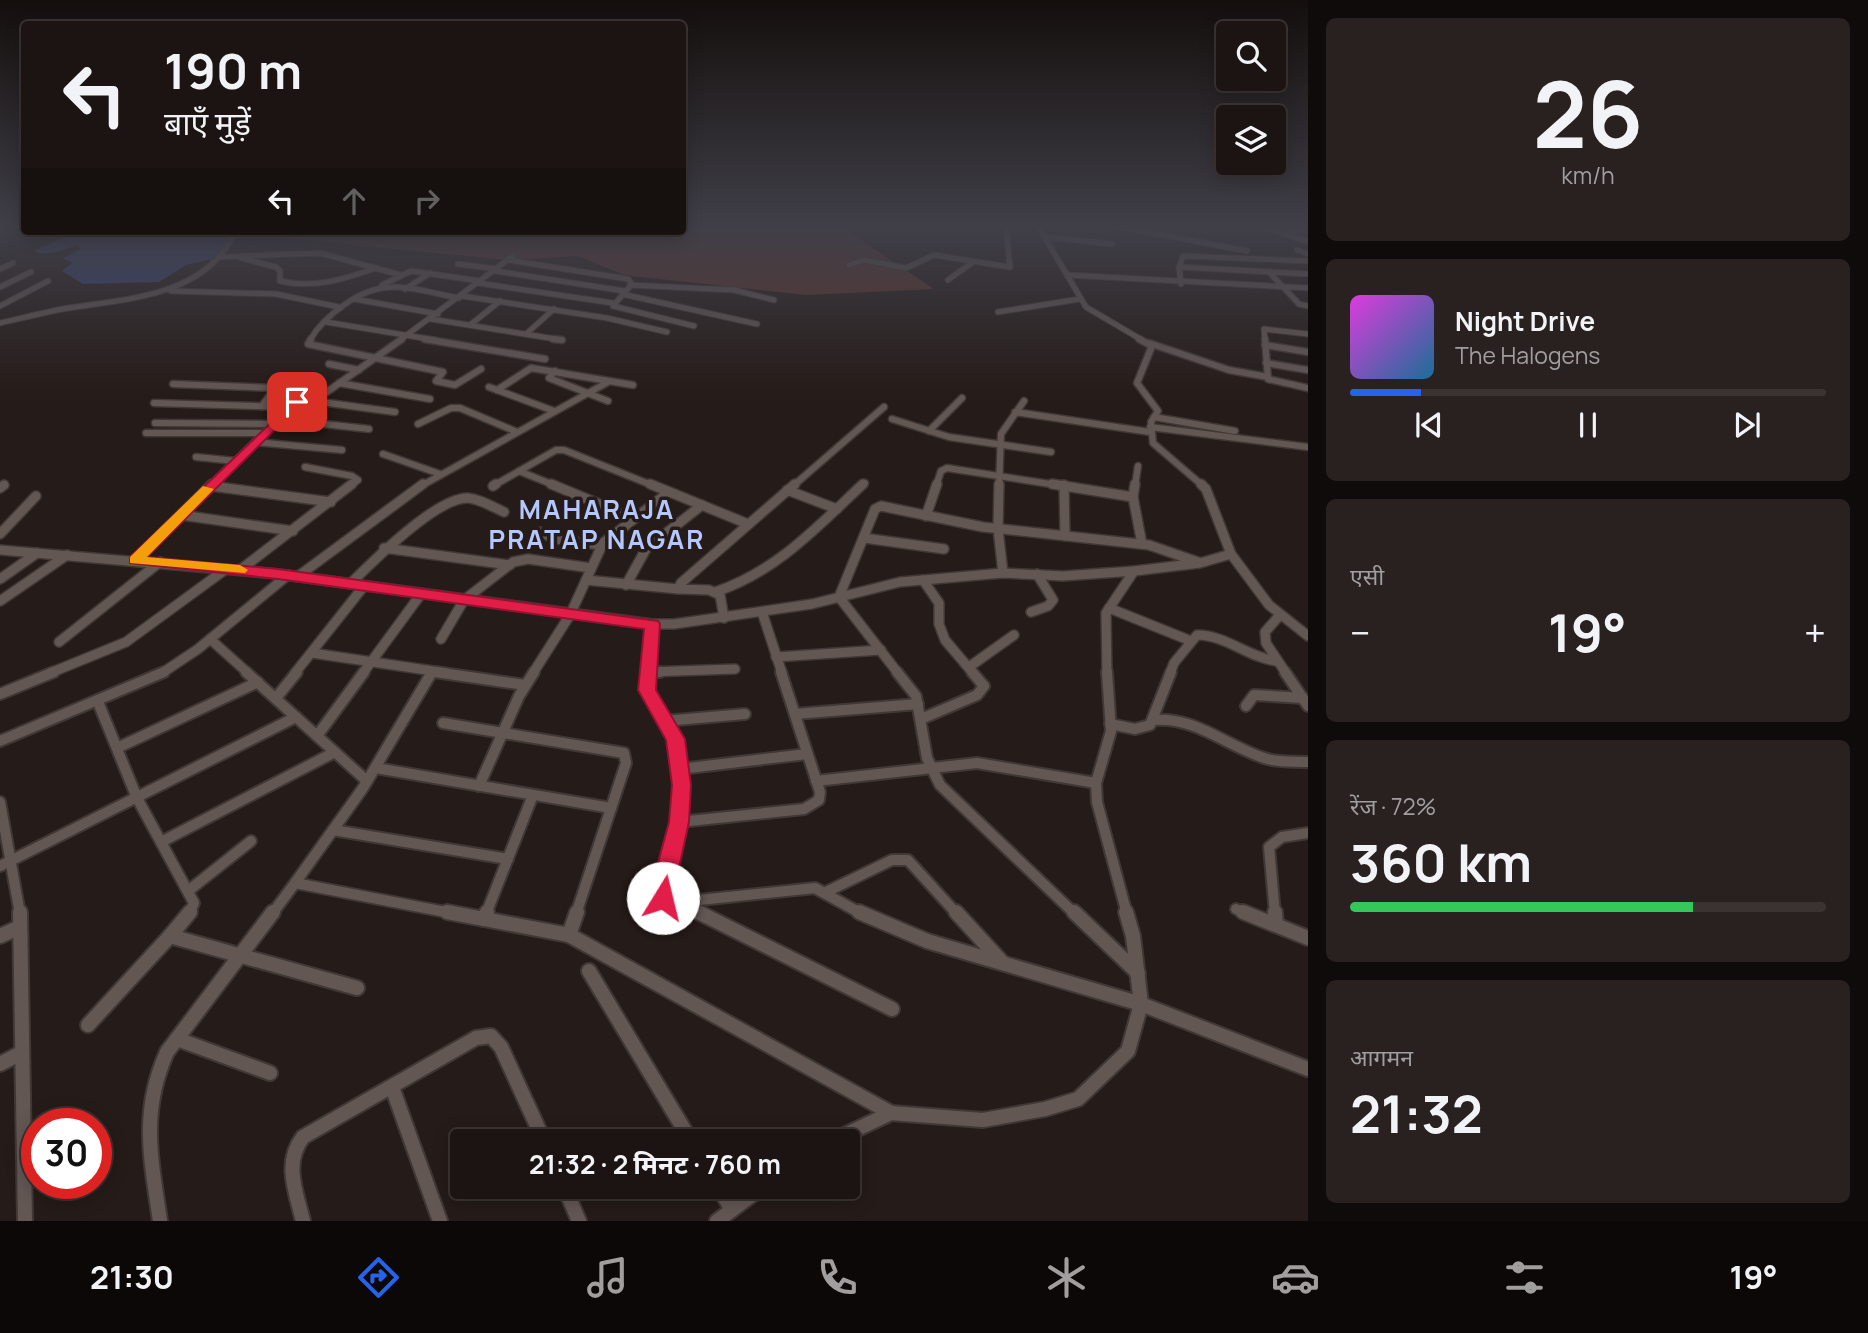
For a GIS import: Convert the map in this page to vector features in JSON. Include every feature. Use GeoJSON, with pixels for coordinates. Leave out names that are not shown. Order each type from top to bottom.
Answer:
{"type":"FeatureCollection","features":[{"type":"Feature","properties":{"kind":"street"},"geometry":{"type":"LineString","coordinates":[[0,306],[44,283]]}},
{"type":"Feature","properties":{"kind":"street"},"geometry":{"type":"LineString","coordinates":[[0,323],[67,308],[149,299],[181,283]]}},
{"type":"Feature","properties":{"kind":"street"},"geometry":{"type":"LineString","coordinates":[[288,283],[321,283]]}},
{"type":"Feature","properties":{"kind":"street"},"geometry":{"type":"LineString","coordinates":[[386,283],[339,307],[309,341],[310,346],[443,372],[436,381],[455,386],[481,369]]}},
{"type":"Feature","properties":{"kind":"street"},"geometry":{"type":"LineString","coordinates":[[405,289],[414,283]]}},
{"type":"Feature","properties":{"kind":"street"},"geometry":{"type":"LineString","coordinates":[[314,401],[479,283]]}},
{"type":"Feature","properties":{"kind":"street"},"geometry":{"type":"LineString","coordinates":[[486,283],[613,303],[616,307],[694,326]]}},
{"type":"Feature","properties":{"kind":"street"},"geometry":{"type":"LineString","coordinates":[[562,295],[576,283],[757,324]]}},
{"type":"Feature","properties":{"kind":"street"},"geometry":{"type":"LineString","coordinates":[[1071,283],[1080,299],[1099,317],[1149,343],[1229,370],[1308,388]]}},
{"type":"Feature","properties":{"kind":"street"},"geometry":{"type":"LineString","coordinates":[[1181,283],[1308,289]]}},
{"type":"Feature","properties":{"kind":"street"},"geometry":{"type":"LineString","coordinates":[[1279,283],[1299,304],[1308,306]]}},
{"type":"Feature","properties":{"kind":"street"},"geometry":{"type":"LineString","coordinates":[[613,303],[630,285],[734,290],[774,300]]}},
{"type":"Feature","properties":{"kind":"street"},"geometry":{"type":"LineString","coordinates":[[380,286],[554,309],[667,332]]}},
{"type":"Feature","properties":{"kind":"street"},"geometry":{"type":"LineString","coordinates":[[169,291],[264,293],[339,307]]}},
{"type":"Feature","properties":{"kind":"street"},"geometry":{"type":"LineString","coordinates":[[354,299],[470,325],[562,340]]}},
{"type":"Feature","properties":{"kind":"street"},"geometry":{"type":"LineString","coordinates":[[998,312],[1080,299]]}},
{"type":"Feature","properties":{"kind":"street"},"geometry":{"type":"LineString","coordinates":[[470,325],[500,301]]}},
{"type":"Feature","properties":{"kind":"street"},"geometry":{"type":"LineString","coordinates":[[526,334],[554,309]]}},
{"type":"Feature","properties":{"kind":"street"},"geometry":{"type":"LineString","coordinates":[[326,322],[545,359]]}},
{"type":"Feature","properties":{"kind":"street"},"geometry":{"type":"LineString","coordinates":[[1268,377],[1266,328],[1308,334]]}},
{"type":"Feature","properties":{"kind":"street"},"geometry":{"type":"LineString","coordinates":[[1149,343],[1152,350],[1137,383],[1157,408],[1150,429],[1159,452],[1199,482],[1211,496],[1231,554],[1280,615],[1308,636]]}},
{"type":"Feature","properties":{"kind":"street"},"geometry":{"type":"LineString","coordinates":[[1265,345],[1308,352]]}},
{"type":"Feature","properties":{"kind":"street"},"geometry":{"type":"LineString","coordinates":[[1266,363],[1308,370]]}},
{"type":"Feature","properties":{"kind":"street"},"geometry":{"type":"LineString","coordinates":[[329,364],[359,370]]}},
{"type":"Feature","properties":{"kind":"street"},"geometry":{"type":"LineString","coordinates":[[497,390],[528,369],[633,385]]}},
{"type":"Feature","properties":{"kind":"street"},"geometry":{"type":"LineString","coordinates":[[555,372],[549,378],[608,401]]}},
{"type":"Feature","properties":{"kind":"street"},"geometry":{"type":"LineString","coordinates":[[0,741],[156,677],[292,576],[440,474],[608,382]]}},
{"type":"Feature","properties":{"kind":"street"},"geometry":{"type":"LineString","coordinates":[[339,383],[430,399]]}},
{"type":"Feature","properties":{"kind":"street"},"geometry":{"type":"LineString","coordinates":[[173,384],[275,388],[262,406]]}},
{"type":"Feature","properties":{"kind":"street"},"geometry":{"type":"LineString","coordinates":[[489,387],[554,411]]}},
{"type":"Feature","properties":{"kind":"street"},"geometry":{"type":"LineString","coordinates":[[929,431],[962,398]]}},
{"type":"Feature","properties":{"kind":"street"},"geometry":{"type":"LineString","coordinates":[[135,560],[276,421],[301,400],[395,412]]}},
{"type":"Feature","properties":{"kind":"street"},"geometry":{"type":"LineString","coordinates":[[1003,573],[998,529],[1000,445],[1003,427],[1024,401]]}},
{"type":"Feature","properties":{"kind":"street"},"geometry":{"type":"LineString","coordinates":[[154,403],[291,407]]}},
{"type":"Feature","properties":{"kind":"street"},"geometry":{"type":"LineString","coordinates":[[678,589],[687,576],[884,407]]}},
{"type":"Feature","properties":{"kind":"street"},"geometry":{"type":"LineString","coordinates":[[418,424],[451,408],[460,408],[517,432]]}},
{"type":"Feature","properties":{"kind":"street"},"geometry":{"type":"LineString","coordinates":[[1015,412],[1150,429],[1239,434]]}},
{"type":"Feature","properties":{"kind":"street"},"geometry":{"type":"LineString","coordinates":[[1154,417],[1308,444]]}},
{"type":"Feature","properties":{"kind":"street"},"geometry":{"type":"LineString","coordinates":[[892,419],[929,431],[1051,452]]}},
{"type":"Feature","properties":{"kind":"street"},"geometry":{"type":"LineString","coordinates":[[155,423],[276,421],[369,429]]}},
{"type":"Feature","properties":{"kind":"street"},"geometry":{"type":"LineString","coordinates":[[146,433],[264,433]]}},
{"type":"Feature","properties":{"kind":"street"},"geometry":{"type":"LineString","coordinates":[[255,442],[342,450]]}},
{"type":"Feature","properties":{"kind":"street"},"geometry":{"type":"LineString","coordinates":[[493,486],[556,450],[564,450],[748,524]]}},
{"type":"Feature","properties":{"kind":"street"},"geometry":{"type":"LineString","coordinates":[[383,454],[440,474]]}},
{"type":"Feature","properties":{"kind":"street"},"geometry":{"type":"LineString","coordinates":[[196,457],[236,461]]}},
{"type":"Feature","properties":{"kind":"street"},"geometry":{"type":"LineString","coordinates":[[1138,466],[1133,497],[1142,544]]}},
{"type":"Feature","properties":{"kind":"street"},"geometry":{"type":"LineString","coordinates":[[240,570],[356,484],[356,477],[305,467]]}},
{"type":"Feature","properties":{"kind":"street"},"geometry":{"type":"LineString","coordinates":[[926,516],[943,469],[998,474],[1133,497]]}},
{"type":"Feature","properties":{"kind":"street"},"geometry":{"type":"LineString","coordinates":[[519,471],[633,518]]}},
{"type":"Feature","properties":{"kind":"street"},"geometry":{"type":"LineString","coordinates":[[586,580],[715,592],[741,586],[768,570],[865,483]]}},
{"type":"Feature","properties":{"kind":"street"},"geometry":{"type":"LineString","coordinates":[[1064,485],[1065,536]]}},
{"type":"Feature","properties":{"kind":"street"},"geometry":{"type":"LineString","coordinates":[[211,486],[331,502]]}},
{"type":"Feature","properties":{"kind":"street"},"geometry":{"type":"LineString","coordinates":[[787,490],[836,509]]}},
{"type":"Feature","properties":{"kind":"street"},"geometry":{"type":"LineString","coordinates":[[479,786],[525,685],[570,615],[601,545],[669,492]]}},
{"type":"Feature","properties":{"kind":"street"},"geometry":{"type":"LineString","coordinates":[[0,534],[36,496]]}},
{"type":"Feature","properties":{"kind":"street"},"geometry":{"type":"LineString","coordinates":[[349,584],[384,548],[462,497],[504,512]]}},
{"type":"Feature","properties":{"kind":"street"},"geometry":{"type":"LineString","coordinates":[[626,585],[646,549],[702,505]]}},
{"type":"Feature","properties":{"kind":"street"},"geometry":{"type":"LineString","coordinates":[[839,597],[877,507],[998,529],[1162,547],[1200,563]]}},
{"type":"Feature","properties":{"kind":"street"},"geometry":{"type":"LineString","coordinates":[[181,515],[293,531]]}},
{"type":"Feature","properties":{"kind":"street"},"geometry":{"type":"LineString","coordinates":[[540,532],[556,539],[601,545]]}},
{"type":"Feature","properties":{"kind":"street"},"geometry":{"type":"LineString","coordinates":[[864,538],[944,549]]}},
{"type":"Feature","properties":{"kind":"street"},"geometry":{"type":"LineString","coordinates":[[384,548],[509,565]]}},
{"type":"Feature","properties":{"kind":"street"},"geometry":{"type":"LineString","coordinates":[[0,550],[240,570],[652,624],[762,612],[900,582],[1003,573],[1063,576],[1134,570],[1200,563],[1231,554]]}},
{"type":"Feature","properties":{"kind":"street"},"geometry":{"type":"LineString","coordinates":[[0,579],[37,553]]}},
{"type":"Feature","properties":{"kind":"street"},"geometry":{"type":"LineString","coordinates":[[0,601],[67,555]]}},
{"type":"Feature","properties":{"kind":"street"},"geometry":{"type":"LineString","coordinates":[[441,639],[464,600],[509,565],[528,559],[591,568]]}},
{"type":"Feature","properties":{"kind":"street"},"geometry":{"type":"LineString","coordinates":[[59,642],[160,562]]}},
{"type":"Feature","properties":{"kind":"street"},"geometry":{"type":"LineString","coordinates":[[0,694],[117,647],[226,569]]}},
{"type":"Feature","properties":{"kind":"street"},"geometry":{"type":"LineString","coordinates":[[295,883],[569,936],[891,1113],[983,1120],[1045,1109],[1078,1099],[1128,1051],[1141,1004],[1133,936],[1097,802],[1096,783],[1109,744],[1110,724],[1104,623],[1109,608],[1134,570]]}},
{"type":"Feature","properties":{"kind":"street"},"geometry":{"type":"LineString","coordinates":[[1031,612],[1048,606],[1053,600],[1037,574]]}},
{"type":"Feature","properties":{"kind":"street"},"geometry":{"type":"LineString","coordinates":[[921,719],[982,691],[982,681],[945,640],[939,624],[939,603],[923,580]]}},
{"type":"Feature","properties":{"kind":"street"},"geometry":{"type":"LineString","coordinates":[[276,698],[364,586]]}},
{"type":"Feature","properties":{"kind":"street"},"geometry":{"type":"LineString","coordinates":[[715,592],[723,601],[724,618]]}},
{"type":"Feature","properties":{"kind":"street"},"geometry":{"type":"LineString","coordinates":[[317,736],[421,594]]}},
{"type":"Feature","properties":{"kind":"street"},"geometry":{"type":"LineString","coordinates":[[839,597],[911,687],[918,704],[930,769],[940,785],[1138,973]]}},
{"type":"Feature","properties":{"kind":"street"},"geometry":{"type":"LineString","coordinates":[[1109,608],[1191,641]]}},
{"type":"Feature","properties":{"kind":"street"},"geometry":{"type":"LineString","coordinates":[[679,822],[804,809],[819,800],[816,781],[762,612]]}},
{"type":"Feature","properties":{"kind":"street"},"geometry":{"type":"LineString","coordinates":[[1280,615],[1265,632],[1266,643],[1305,702]]}},
{"type":"Feature","properties":{"kind":"street"},"geometry":{"type":"LineString","coordinates":[[652,624],[647,690],[676,739],[680,769],[679,822],[661,892],[663,898],[680,902],[892,1009]]}},
{"type":"Feature","properties":{"kind":"street"},"geometry":{"type":"LineString","coordinates":[[969,667],[1014,635]]}},
{"type":"Feature","properties":{"kind":"street"},"geometry":{"type":"LineString","coordinates":[[1154,720],[1174,663],[1197,635],[1207,635],[1258,659],[1276,661]]}},
{"type":"Feature","properties":{"kind":"street"},"geometry":{"type":"LineString","coordinates":[[210,639],[367,781]]}},
{"type":"Feature","properties":{"kind":"street"},"geometry":{"type":"LineString","coordinates":[[776,657],[881,650]]}},
{"type":"Feature","properties":{"kind":"street"},"geometry":{"type":"LineString","coordinates":[[312,653],[525,685]]}},
{"type":"Feature","properties":{"kind":"street"},"geometry":{"type":"LineString","coordinates":[[647,671],[735,669]]}},
{"type":"Feature","properties":{"kind":"street"},"geometry":{"type":"LineString","coordinates":[[160,1221],[147,1115],[157,1071],[177,1039],[295,883],[376,768],[432,671]]}},
{"type":"Feature","properties":{"kind":"street"},"geometry":{"type":"LineString","coordinates":[[117,748],[258,682]]}},
{"type":"Feature","properties":{"kind":"street"},"geometry":{"type":"LineString","coordinates":[[1245,706],[1254,695],[1305,702]]}},
{"type":"Feature","properties":{"kind":"street"},"geometry":{"type":"LineString","coordinates":[[88,1025],[170,936],[193,909],[194,903],[137,798],[98,702]]}},
{"type":"Feature","properties":{"kind":"street"},"geometry":{"type":"LineString","coordinates":[[795,715],[918,704]]}},
{"type":"Feature","properties":{"kind":"street"},"geometry":{"type":"LineString","coordinates":[[664,721],[745,714]]}},
{"type":"Feature","properties":{"kind":"street"},"geometry":{"type":"LineString","coordinates":[[6,864],[296,717]]}},
{"type":"Feature","properties":{"kind":"street"},"geometry":{"type":"LineString","coordinates":[[1110,724],[1135,729],[1154,720],[1171,719],[1191,724],[1266,759],[1308,762]]}},
{"type":"Feature","properties":{"kind":"street"},"geometry":{"type":"LineString","coordinates":[[443,723],[624,753],[626,763],[569,936]]}},
{"type":"Feature","properties":{"kind":"street"},"geometry":{"type":"LineString","coordinates":[[161,842],[335,752]]}},
{"type":"Feature","properties":{"kind":"street"},"geometry":{"type":"LineString","coordinates":[[680,769],[807,754]]}},
{"type":"Feature","properties":{"kind":"street"},"geometry":{"type":"LineString","coordinates":[[816,781],[991,763],[1096,783]]}},
{"type":"Feature","properties":{"kind":"street"},"geometry":{"type":"LineString","coordinates":[[376,768],[611,808]]}},
{"type":"Feature","properties":{"kind":"street"},"geometry":{"type":"LineString","coordinates":[[484,919],[533,795]]}},
{"type":"Feature","properties":{"kind":"street"},"geometry":{"type":"LineString","coordinates":[[0,803],[6,864],[20,909],[25,1221]]}},
{"type":"Feature","properties":{"kind":"street"},"geometry":{"type":"LineString","coordinates":[[333,830],[508,859]]}},
{"type":"Feature","properties":{"kind":"street"},"geometry":{"type":"LineString","coordinates":[[1276,925],[1269,847],[1275,838],[1285,834],[1308,833]]}},
{"type":"Feature","properties":{"kind":"street"},"geometry":{"type":"LineString","coordinates":[[188,891],[251,841]]}},
{"type":"Feature","properties":{"kind":"street"},"geometry":{"type":"LineString","coordinates":[[826,892],[892,860],[908,860],[1002,963]]}},
{"type":"Feature","properties":{"kind":"street"},"geometry":{"type":"LineString","coordinates":[[680,902],[805,887],[826,892],[861,913],[928,940],[1141,1004],[1308,1069]]}},
{"type":"Feature","properties":{"kind":"street"},"geometry":{"type":"LineString","coordinates":[[1236,909],[1308,938]]}},
{"type":"Feature","properties":{"kind":"street"},"geometry":{"type":"LineString","coordinates":[[0,936],[20,927]]}},
{"type":"Feature","properties":{"kind":"street"},"geometry":{"type":"LineString","coordinates":[[170,936],[356,988]]}},
{"type":"Feature","properties":{"kind":"street"},"geometry":{"type":"LineString","coordinates":[[589,971],[684,1129]]}},
{"type":"Feature","properties":{"kind":"street"},"geometry":{"type":"LineString","coordinates":[[303,1221],[290,1167],[295,1145],[303,1137],[476,1038],[491,1036],[501,1047],[539,1129]]}},
{"type":"Feature","properties":{"kind":"street"},"geometry":{"type":"LineString","coordinates":[[177,1039],[270,1073]]}},
{"type":"Feature","properties":{"kind":"street"},"geometry":{"type":"LineString","coordinates":[[0,1064],[21,1053]]}},
{"type":"Feature","properties":{"kind":"street"},"geometry":{"type":"LineString","coordinates":[[392,1087],[440,1221]]}},
{"type":"Feature","properties":{"kind":"street"},"geometry":{"type":"LineString","coordinates":[[857,1129],[891,1113]]}},
{"type":"Feature","properties":{"kind":"street"},"geometry":{"type":"LineString","coordinates":[[570,1199],[579,1221]]}},
{"type":"Feature","properties":{"kind":"street"},"geometry":{"type":"LineString","coordinates":[[726,1199],[732,1210]]}},
{"type":"Feature","properties":{"kind":"street"},"geometry":{"type":"LineString","coordinates":[[717,1221],[747,1199]]}},
{"type":"Feature","properties":{"kind":"shaded area"},"geometry":{"type":"Polygon","coordinates":[[[696,283],[925,283],[934,289],[805,295],[696,283]]]}},
{"type":"Feature","properties":{"kind":"slow traffic"},"geometry":{"type":"LineString","coordinates":[[207,489],[135,560],[240,570]]}},
{"type":"Feature","properties":{"kind":"district","name":"MAHARAJA PRATAP NAGAR"},"geometry":{"type":"Point","coordinates":[597,524]}},
{"type":"Feature","properties":{"kind":"route"},"geometry":{"type":"LineString","coordinates":[[297,402],[135,560],[278,574],[652,624],[647,690],[651,702],[676,739],[682,785],[679,822],[661,892],[663,898]]}}]}
